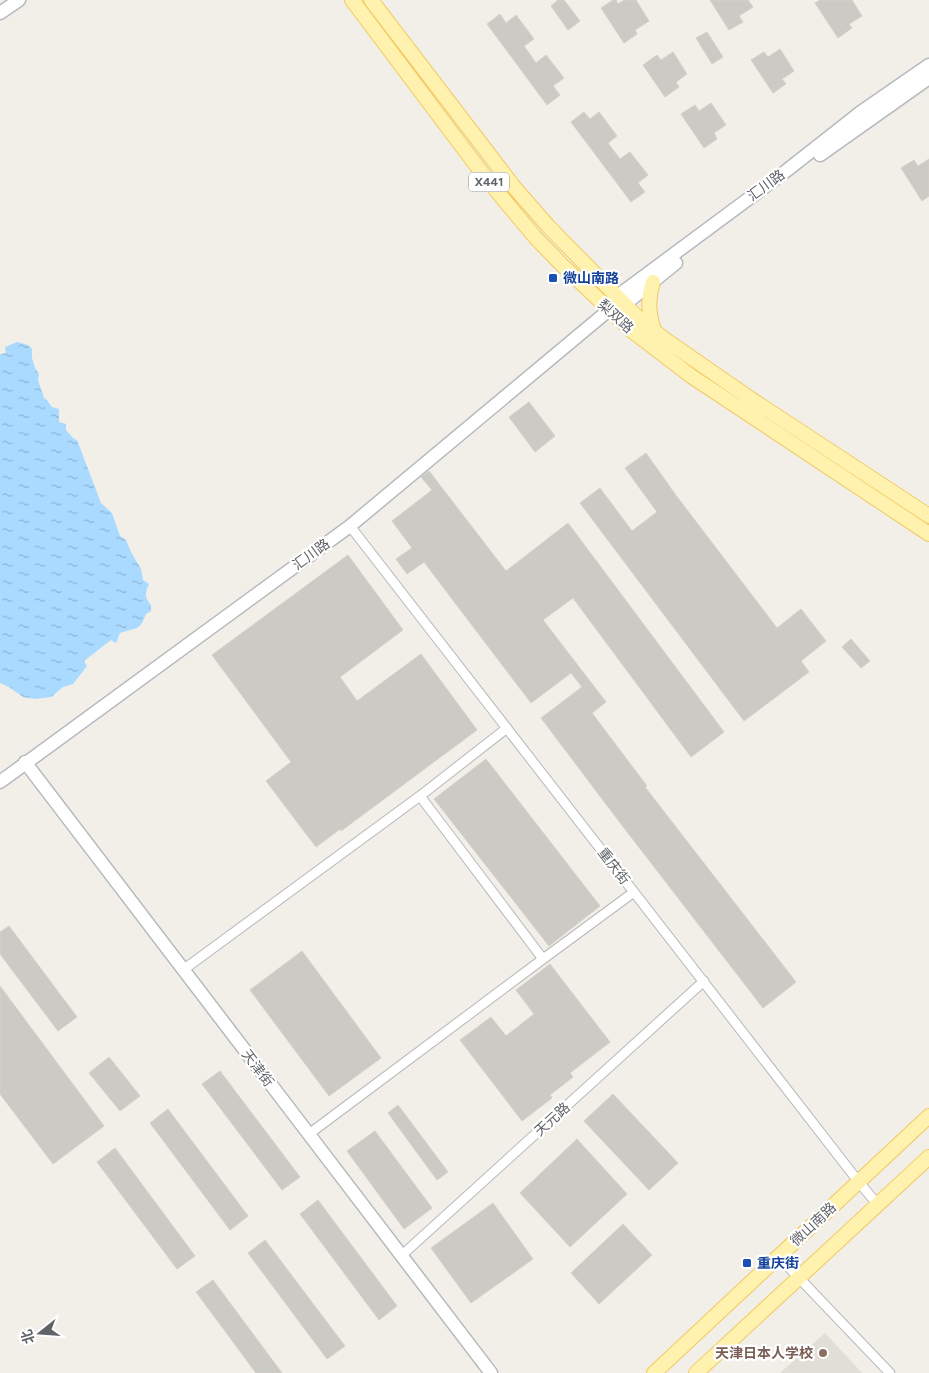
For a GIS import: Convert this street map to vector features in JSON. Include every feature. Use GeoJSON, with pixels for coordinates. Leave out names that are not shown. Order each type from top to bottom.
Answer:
{"type":"FeatureCollection","features":[{"type":"Feature","properties":{"kind":"main road","name":"梨双路"},"geometry":{"type":"LineString","coordinates":[[352,0],[507,204],[561,264],[609,310],[751,399],[929,516]]}},
{"type":"Feature","properties":{"kind":"main road","name":"梨双路"},"geometry":{"type":"LineString","coordinates":[[371,0],[514,187],[548,226],[639,319],[651,338],[789,442],[929,534]]}},
{"type":"Feature","properties":{"kind":"main road"},"geometry":{"type":"LineString","coordinates":[[649,278],[648,301],[651,338]]}},
{"type":"Feature","properties":{"kind":"main road","name":"微山南路"},"geometry":{"type":"LineString","coordinates":[[654,1373],[929,1116]]}},
{"type":"Feature","properties":{"kind":"main road"},"geometry":{"type":"LineString","coordinates":[[696,1373],[929,1157]]}},
{"type":"Feature","properties":{"kind":"street"},"geometry":{"type":"LineString","coordinates":[[0,13],[19,0]]}},
{"type":"Feature","properties":{"kind":"street","name":"汇川路"},"geometry":{"type":"LineString","coordinates":[[0,782],[350,526],[620,301],[861,112],[929,65]]}},
{"type":"Feature","properties":{"kind":"street","name":"汇川路"},"geometry":{"type":"LineString","coordinates":[[620,301],[638,294],[649,278],[929,78]]}},
{"type":"Feature","properties":{"kind":"street"},"geometry":{"type":"LineString","coordinates":[[638,294],[639,319]]}},
{"type":"Feature","properties":{"kind":"street","name":"重庆街"},"geometry":{"type":"LineString","coordinates":[[350,526],[858,1182],[878,1205]]}},
{"type":"Feature","properties":{"kind":"street"},"geometry":{"type":"LineString","coordinates":[[183,970],[420,796],[507,728]]}},
{"type":"Feature","properties":{"kind":"street","name":"天津街"},"geometry":{"type":"LineString","coordinates":[[25,762],[490,1373]]}},
{"type":"Feature","properties":{"kind":"street"},"geometry":{"type":"LineString","coordinates":[[420,796],[543,959]]}},
{"type":"Feature","properties":{"kind":"street"},"geometry":{"type":"LineString","coordinates":[[308,1134],[634,892]]}},
{"type":"Feature","properties":{"kind":"street","name":"天元路"},"geometry":{"type":"LineString","coordinates":[[401,1256],[704,981]]}},
{"type":"Feature","properties":{"kind":"street"},"geometry":{"type":"LineString","coordinates":[[778,1257],[890,1373]]}},
{"type":"Feature","properties":{"kind":"shaded area","name":"天津日本人学校"},"geometry":{"type":"Polygon","coordinates":[[[825,1333],[862,1373],[780,1373],[825,1333]]]}},
{"type":"Feature","properties":{"kind":"water"},"geometry":{"type":"Polygon","coordinates":[[[17,342],[28,345],[32,349],[32,358],[39,374],[38,380],[44,398],[52,407],[59,409],[59,422],[66,424],[66,430],[77,440],[101,503],[112,513],[120,536],[126,540],[141,569],[143,580],[149,584],[146,595],[151,605],[151,611],[146,614],[139,626],[120,633],[116,643],[111,640],[84,661],[87,666],[73,684],[63,687],[51,697],[35,699],[23,697],[0,683],[0,354],[6,353],[5,347],[17,342]]]}},
{"type":"Feature","properties":{"kind":"building"},"geometry":{"type":"Polygon","coordinates":[[[558,0],[564,0],[580,21],[568,30],[551,6],[558,0]]]}},
{"type":"Feature","properties":{"kind":"building"},"geometry":{"type":"Polygon","coordinates":[[[616,0],[618,4],[624,0],[636,0],[649,21],[635,30],[637,34],[624,43],[601,8],[616,0]]]}},
{"type":"Feature","properties":{"kind":"building"},"geometry":{"type":"Polygon","coordinates":[[[710,0],[748,0],[753,7],[739,16],[743,22],[729,30],[710,0]]]}},
{"type":"Feature","properties":{"kind":"building"},"geometry":{"type":"Polygon","coordinates":[[[820,0],[852,0],[862,16],[849,24],[852,28],[838,38],[815,3],[820,0]]]}},
{"type":"Feature","properties":{"kind":"building"},"geometry":{"type":"Polygon","coordinates":[[[500,14],[506,23],[516,15],[534,39],[524,46],[536,63],[546,55],[564,78],[553,86],[560,95],[547,105],[487,24],[500,14]]]}},
{"type":"Feature","properties":{"kind":"building"},"geometry":{"type":"Polygon","coordinates":[[[707,32],[723,57],[712,64],[696,38],[707,32]]]}},
{"type":"Feature","properties":{"kind":"building"},"geometry":{"type":"Polygon","coordinates":[[[780,49],[794,71],[782,79],[786,84],[773,93],[751,60],[764,52],[768,57],[780,49]]]}},
{"type":"Feature","properties":{"kind":"building"},"geometry":{"type":"Polygon","coordinates":[[[673,52],[687,74],[676,82],[679,87],[665,97],[643,65],[657,55],[661,60],[673,52]]]}},
{"type":"Feature","properties":{"kind":"building"},"geometry":{"type":"Polygon","coordinates":[[[711,103],[726,125],[714,133],[717,139],[704,148],[681,114],[695,105],[699,111],[711,103]]]}},
{"type":"Feature","properties":{"kind":"building"},"geometry":{"type":"Polygon","coordinates":[[[584,112],[590,119],[599,112],[617,136],[608,143],[620,159],[630,152],[648,175],[638,183],[645,192],[631,202],[571,122],[584,112]]]}},
{"type":"Feature","properties":{"kind":"building"},"geometry":{"type":"Polygon","coordinates":[[[929,159],[929,196],[922,201],[901,168],[914,160],[918,166],[929,159]]]}},
{"type":"Feature","properties":{"kind":"building"},"geometry":{"type":"Polygon","coordinates":[[[529,402],[555,436],[535,452],[509,417],[529,402]]]}},
{"type":"Feature","properties":{"kind":"building"},"geometry":{"type":"Polygon","coordinates":[[[646,453],[777,628],[801,609],[826,641],[801,661],[809,672],[744,721],[580,503],[600,488],[632,531],[657,512],[625,468],[646,453]]]}},
{"type":"Feature","properties":{"kind":"building"},"geometry":{"type":"Polygon","coordinates":[[[429,471],[506,571],[568,523],[724,732],[691,757],[573,598],[543,620],[606,702],[592,713],[647,786],[645,787],[796,982],[763,1008],[541,718],[582,687],[571,673],[531,703],[424,562],[407,574],[396,559],[412,548],[392,521],[432,490],[421,477],[429,471]]]}},
{"type":"Feature","properties":{"kind":"building"},"geometry":{"type":"Polygon","coordinates":[[[348,555],[403,630],[340,677],[357,701],[421,654],[477,730],[341,831],[340,829],[316,847],[266,781],[291,762],[212,655],[348,555]]]}},
{"type":"Feature","properties":{"kind":"building"},"geometry":{"type":"Polygon","coordinates":[[[851,639],[870,661],[861,668],[842,647],[851,639]]]}},
{"type":"Feature","properties":{"kind":"building"},"geometry":{"type":"Polygon","coordinates":[[[486,759],[600,906],[549,946],[434,799],[486,759]]]}},
{"type":"Feature","properties":{"kind":"building"},"geometry":{"type":"Polygon","coordinates":[[[9,926],[77,1017],[58,1031],[0,954],[0,932],[9,926]]]}},
{"type":"Feature","properties":{"kind":"building"},"geometry":{"type":"Polygon","coordinates":[[[302,951],[381,1058],[329,1096],[250,990],[302,951]]]}},
{"type":"Feature","properties":{"kind":"building"},"geometry":{"type":"Polygon","coordinates":[[[550,964],[610,1042],[570,1073],[573,1077],[550,1095],[552,1098],[522,1121],[460,1040],[491,1017],[506,1036],[534,1014],[516,990],[550,964]]]}},
{"type":"Feature","properties":{"kind":"building"},"geometry":{"type":"Polygon","coordinates":[[[0,986],[104,1126],[53,1164],[0,1094],[0,986]]]}},
{"type":"Feature","properties":{"kind":"building"},"geometry":{"type":"Polygon","coordinates":[[[109,1057],[140,1096],[120,1111],[89,1073],[109,1057]]]}},
{"type":"Feature","properties":{"kind":"building"},"geometry":{"type":"Polygon","coordinates":[[[220,1071],[300,1177],[282,1190],[202,1084],[220,1071]]]}},
{"type":"Feature","properties":{"kind":"building"},"geometry":{"type":"Polygon","coordinates":[[[613,1094],[678,1163],[649,1190],[584,1121],[613,1094]]]}},
{"type":"Feature","properties":{"kind":"building"},"geometry":{"type":"Polygon","coordinates":[[[398,1105],[448,1172],[437,1180],[388,1113],[398,1105]]]}},
{"type":"Feature","properties":{"kind":"building"},"geometry":{"type":"Polygon","coordinates":[[[168,1109],[248,1216],[230,1230],[150,1123],[168,1109]]]}},
{"type":"Feature","properties":{"kind":"building"},"geometry":{"type":"Polygon","coordinates":[[[375,1131],[432,1208],[404,1229],[347,1151],[375,1131]]]}},
{"type":"Feature","properties":{"kind":"building"},"geometry":{"type":"Polygon","coordinates":[[[577,1139],[627,1194],[570,1247],[520,1193],[577,1139]]]}},
{"type":"Feature","properties":{"kind":"building"},"geometry":{"type":"Polygon","coordinates":[[[115,1148],[195,1256],[177,1269],[97,1162],[115,1148]]]}},
{"type":"Feature","properties":{"kind":"building"},"geometry":{"type":"Polygon","coordinates":[[[318,1200],[397,1306],[379,1320],[300,1214],[318,1200]]]}},
{"type":"Feature","properties":{"kind":"building"},"geometry":{"type":"Polygon","coordinates":[[[493,1203],[533,1259],[471,1303],[431,1248],[493,1203]]]}},
{"type":"Feature","properties":{"kind":"building"},"geometry":{"type":"Polygon","coordinates":[[[623,1224],[652,1255],[599,1304],[571,1273],[623,1224]]]}},
{"type":"Feature","properties":{"kind":"building"},"geometry":{"type":"Polygon","coordinates":[[[265,1240],[345,1346],[327,1359],[248,1253],[265,1240]]]}},
{"type":"Feature","properties":{"kind":"building"},"geometry":{"type":"Polygon","coordinates":[[[213,1280],[282,1373],[256,1373],[196,1292],[213,1280]]]}},
{"type":"Feature","properties":{"kind":"place","name":"微山南路"},"geometry":{"type":"Point","coordinates":[553,278]}},
{"type":"Feature","properties":{"kind":"place","name":"重庆街"},"geometry":{"type":"Point","coordinates":[747,1263]}},
{"type":"Feature","properties":{"kind":"place","name":"天津日本人学校"},"geometry":{"type":"Point","coordinates":[823,1353]}}]}
